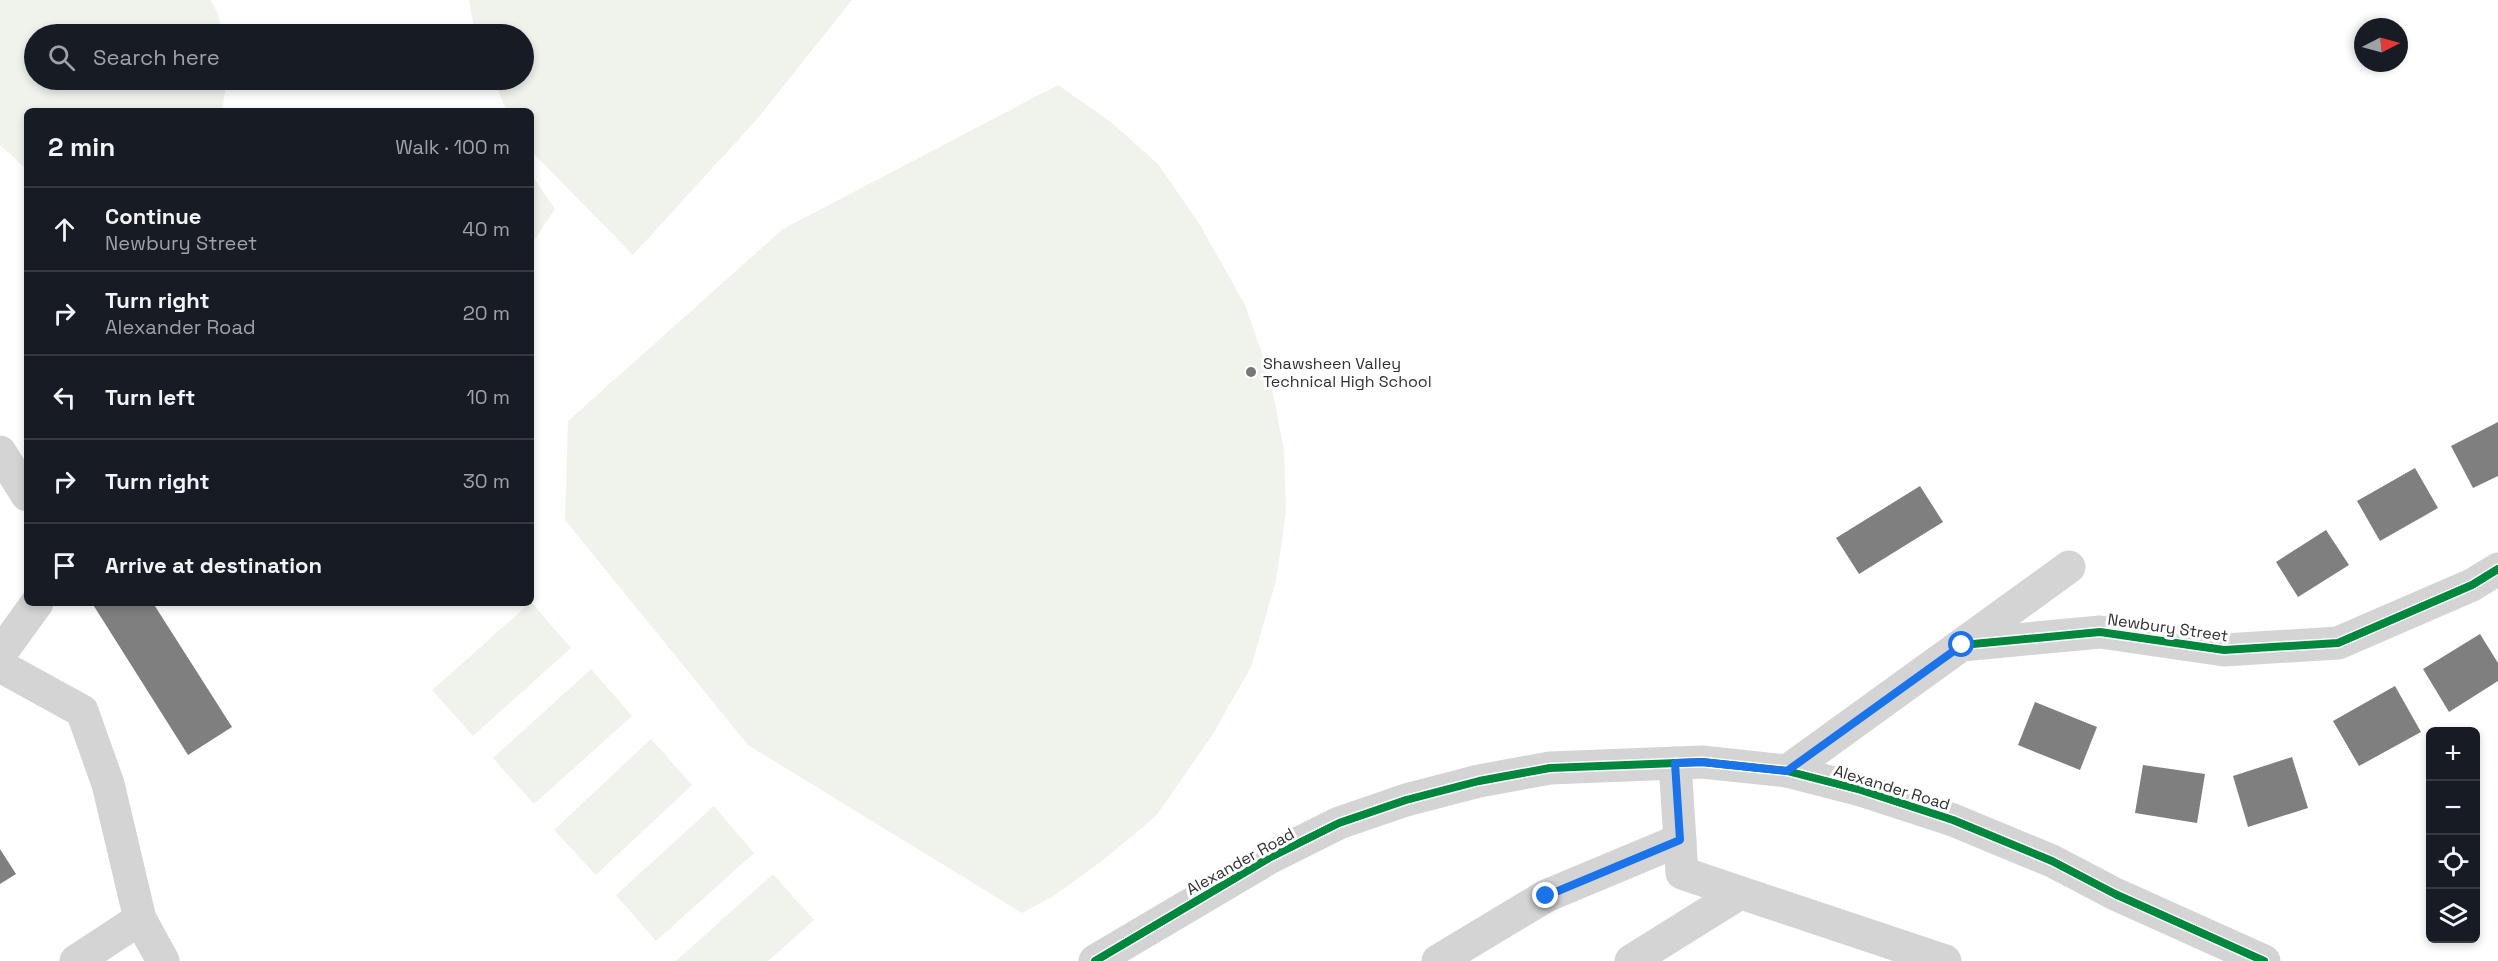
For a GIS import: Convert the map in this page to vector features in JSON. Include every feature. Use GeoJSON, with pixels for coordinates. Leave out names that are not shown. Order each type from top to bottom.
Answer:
{"type":"FeatureCollection","features":[{"type":"Feature","properties":{"kind":"street"},"geometry":{"type":"LineString","coordinates":[[0,452],[24,490]]}},
{"type":"Feature","properties":{"kind":"street"},"geometry":{"type":"LineString","coordinates":[[1787,771],[2069,567]]}},
{"type":"Feature","properties":{"kind":"street","name":"Newbury Street"},"geometry":{"type":"LineString","coordinates":[[1962,645],[2100,632],[2224,650],[2338,644],[2472,585],[2498,569]]}},
{"type":"Feature","properties":{"kind":"street"},"geometry":{"type":"LineString","coordinates":[[0,654],[35,606]]}},
{"type":"Feature","properties":{"kind":"street"},"geometry":{"type":"LineString","coordinates":[[0,666],[82,711],[108,784],[140,919],[163,961]]}},
{"type":"Feature","properties":{"kind":"street","name":"Alexander Road"},"geometry":{"type":"LineString","coordinates":[[1095,961],[1269,858],[1340,823],[1406,800],[1458,786],[1538,770],[1702,762],[1787,771],[1861,790],[1953,820],[2052,861],[2115,894],[2264,961]]}},
{"type":"Feature","properties":{"kind":"street"},"geometry":{"type":"LineString","coordinates":[[1675,763],[1682,873],[1945,961]]}},
{"type":"Feature","properties":{"kind":"street"},"geometry":{"type":"LineString","coordinates":[[1438,961],[1546,896],[1680,840]]}},
{"type":"Feature","properties":{"kind":"street"},"geometry":{"type":"LineString","coordinates":[[1631,961],[1740,893]]}},
{"type":"Feature","properties":{"kind":"street"},"geometry":{"type":"LineString","coordinates":[[76,961],[140,919]]}},
{"type":"Feature","properties":{"kind":"shaded area"},"geometry":{"type":"Polygon","coordinates":[[[0,0],[211,0],[220,24],[24,24],[24,90],[225,90],[222,108],[24,108],[24,167],[0,145],[0,0]]]}},
{"type":"Feature","properties":{"kind":"shaded area"},"geometry":{"type":"Polygon","coordinates":[[[469,0],[852,0],[758,118],[633,255],[534,154],[534,108],[506,108],[498,90],[534,90],[534,24],[473,24],[469,0]]]}},
{"type":"Feature","properties":{"kind":"shaded area"},"geometry":{"type":"Polygon","coordinates":[[[1058,85],[1111,122],[1158,164],[1200,225],[1245,305],[1269,373],[1284,451],[1286,512],[1276,581],[1251,667],[1211,737],[1156,816],[1102,861],[1052,897],[1022,913],[748,745],[565,520],[568,421],[783,229],[1058,85]]]}},
{"type":"Feature","properties":{"kind":"shaded area"},"geometry":{"type":"Polygon","coordinates":[[[534,178],[555,209],[534,240],[534,178]]]}},
{"type":"Feature","properties":{"kind":"shaded area"},"geometry":{"type":"Polygon","coordinates":[[[534,605],[571,648],[473,736],[432,690],[526,606],[534,605]]]}},
{"type":"Feature","properties":{"kind":"shaded area"},"geometry":{"type":"Polygon","coordinates":[[[591,669],[632,716],[534,804],[493,758],[591,669]]]}},
{"type":"Feature","properties":{"kind":"shaded area"},"geometry":{"type":"Polygon","coordinates":[[[651,739],[692,785],[596,875],[554,830],[651,739]]]}},
{"type":"Feature","properties":{"kind":"shaded area"},"geometry":{"type":"Polygon","coordinates":[[[714,806],[754,853],[656,941],[616,895],[714,806]]]}},
{"type":"Feature","properties":{"kind":"shaded area"},"geometry":{"type":"Polygon","coordinates":[[[773,874],[814,920],[768,961],[676,961],[773,874]]]}},
{"type":"Feature","properties":{"kind":"building"},"geometry":{"type":"Polygon","coordinates":[[[2498,422],[2498,476],[2473,488],[2451,446],[2498,422]]]}},
{"type":"Feature","properties":{"kind":"building"},"geometry":{"type":"Polygon","coordinates":[[[2415,468],[2438,508],[2380,541],[2357,501],[2415,468]]]}},
{"type":"Feature","properties":{"kind":"building"},"geometry":{"type":"Polygon","coordinates":[[[1920,486],[1943,522],[1859,574],[1836,538],[1920,486]]]}},
{"type":"Feature","properties":{"kind":"building"},"geometry":{"type":"Polygon","coordinates":[[[2326,530],[2349,565],[2298,597],[2276,562],[2326,530]]]}},
{"type":"Feature","properties":{"kind":"building"},"geometry":{"type":"Polygon","coordinates":[[[94,606],[155,606],[232,727],[188,755],[94,606]]]}},
{"type":"Feature","properties":{"kind":"building"},"geometry":{"type":"Polygon","coordinates":[[[2480,634],[2498,663],[2498,681],[2449,712],[2423,669],[2480,634]]]}},
{"type":"Feature","properties":{"kind":"building"},"geometry":{"type":"Polygon","coordinates":[[[2395,686],[2421,732],[2359,766],[2333,721],[2395,686]]]}},
{"type":"Feature","properties":{"kind":"building"},"geometry":{"type":"Polygon","coordinates":[[[2035,702],[2097,727],[2080,770],[2018,745],[2035,702]]]}},
{"type":"Feature","properties":{"kind":"building"},"geometry":{"type":"Polygon","coordinates":[[[2292,757],[2308,808],[2248,827],[2233,776],[2292,757]]]}},
{"type":"Feature","properties":{"kind":"building"},"geometry":{"type":"Polygon","coordinates":[[[2143,765],[2205,774],[2197,823],[2135,813],[2143,765]]]}},
{"type":"Feature","properties":{"kind":"building"},"geometry":{"type":"Polygon","coordinates":[[[0,849],[16,874],[0,884],[0,849]]]}},
{"type":"Feature","properties":{"kind":"cycle path"},"geometry":{"type":"LineString","coordinates":[[1962,645],[2100,632],[2224,650],[2338,643],[2472,585],[2498,569]]}},
{"type":"Feature","properties":{"kind":"cycle path"},"geometry":{"type":"LineString","coordinates":[[1095,961],[1269,858],[1339,823],[1406,800],[1479,781],[1550,768],[1702,762],[1787,771],[1861,790],[1953,820],[2052,861],[2115,894],[2264,961]]}},
{"type":"Feature","properties":{"kind":"place","name":"Shawsheen Valley Technical High School"},"geometry":{"type":"Point","coordinates":[1251,372]}},
{"type":"Feature","properties":{"kind":"route"},"geometry":{"type":"LineString","coordinates":[[1546,896],[1680,840],[1675,763],[1702,762],[1787,771],[1962,645]]}}]}
